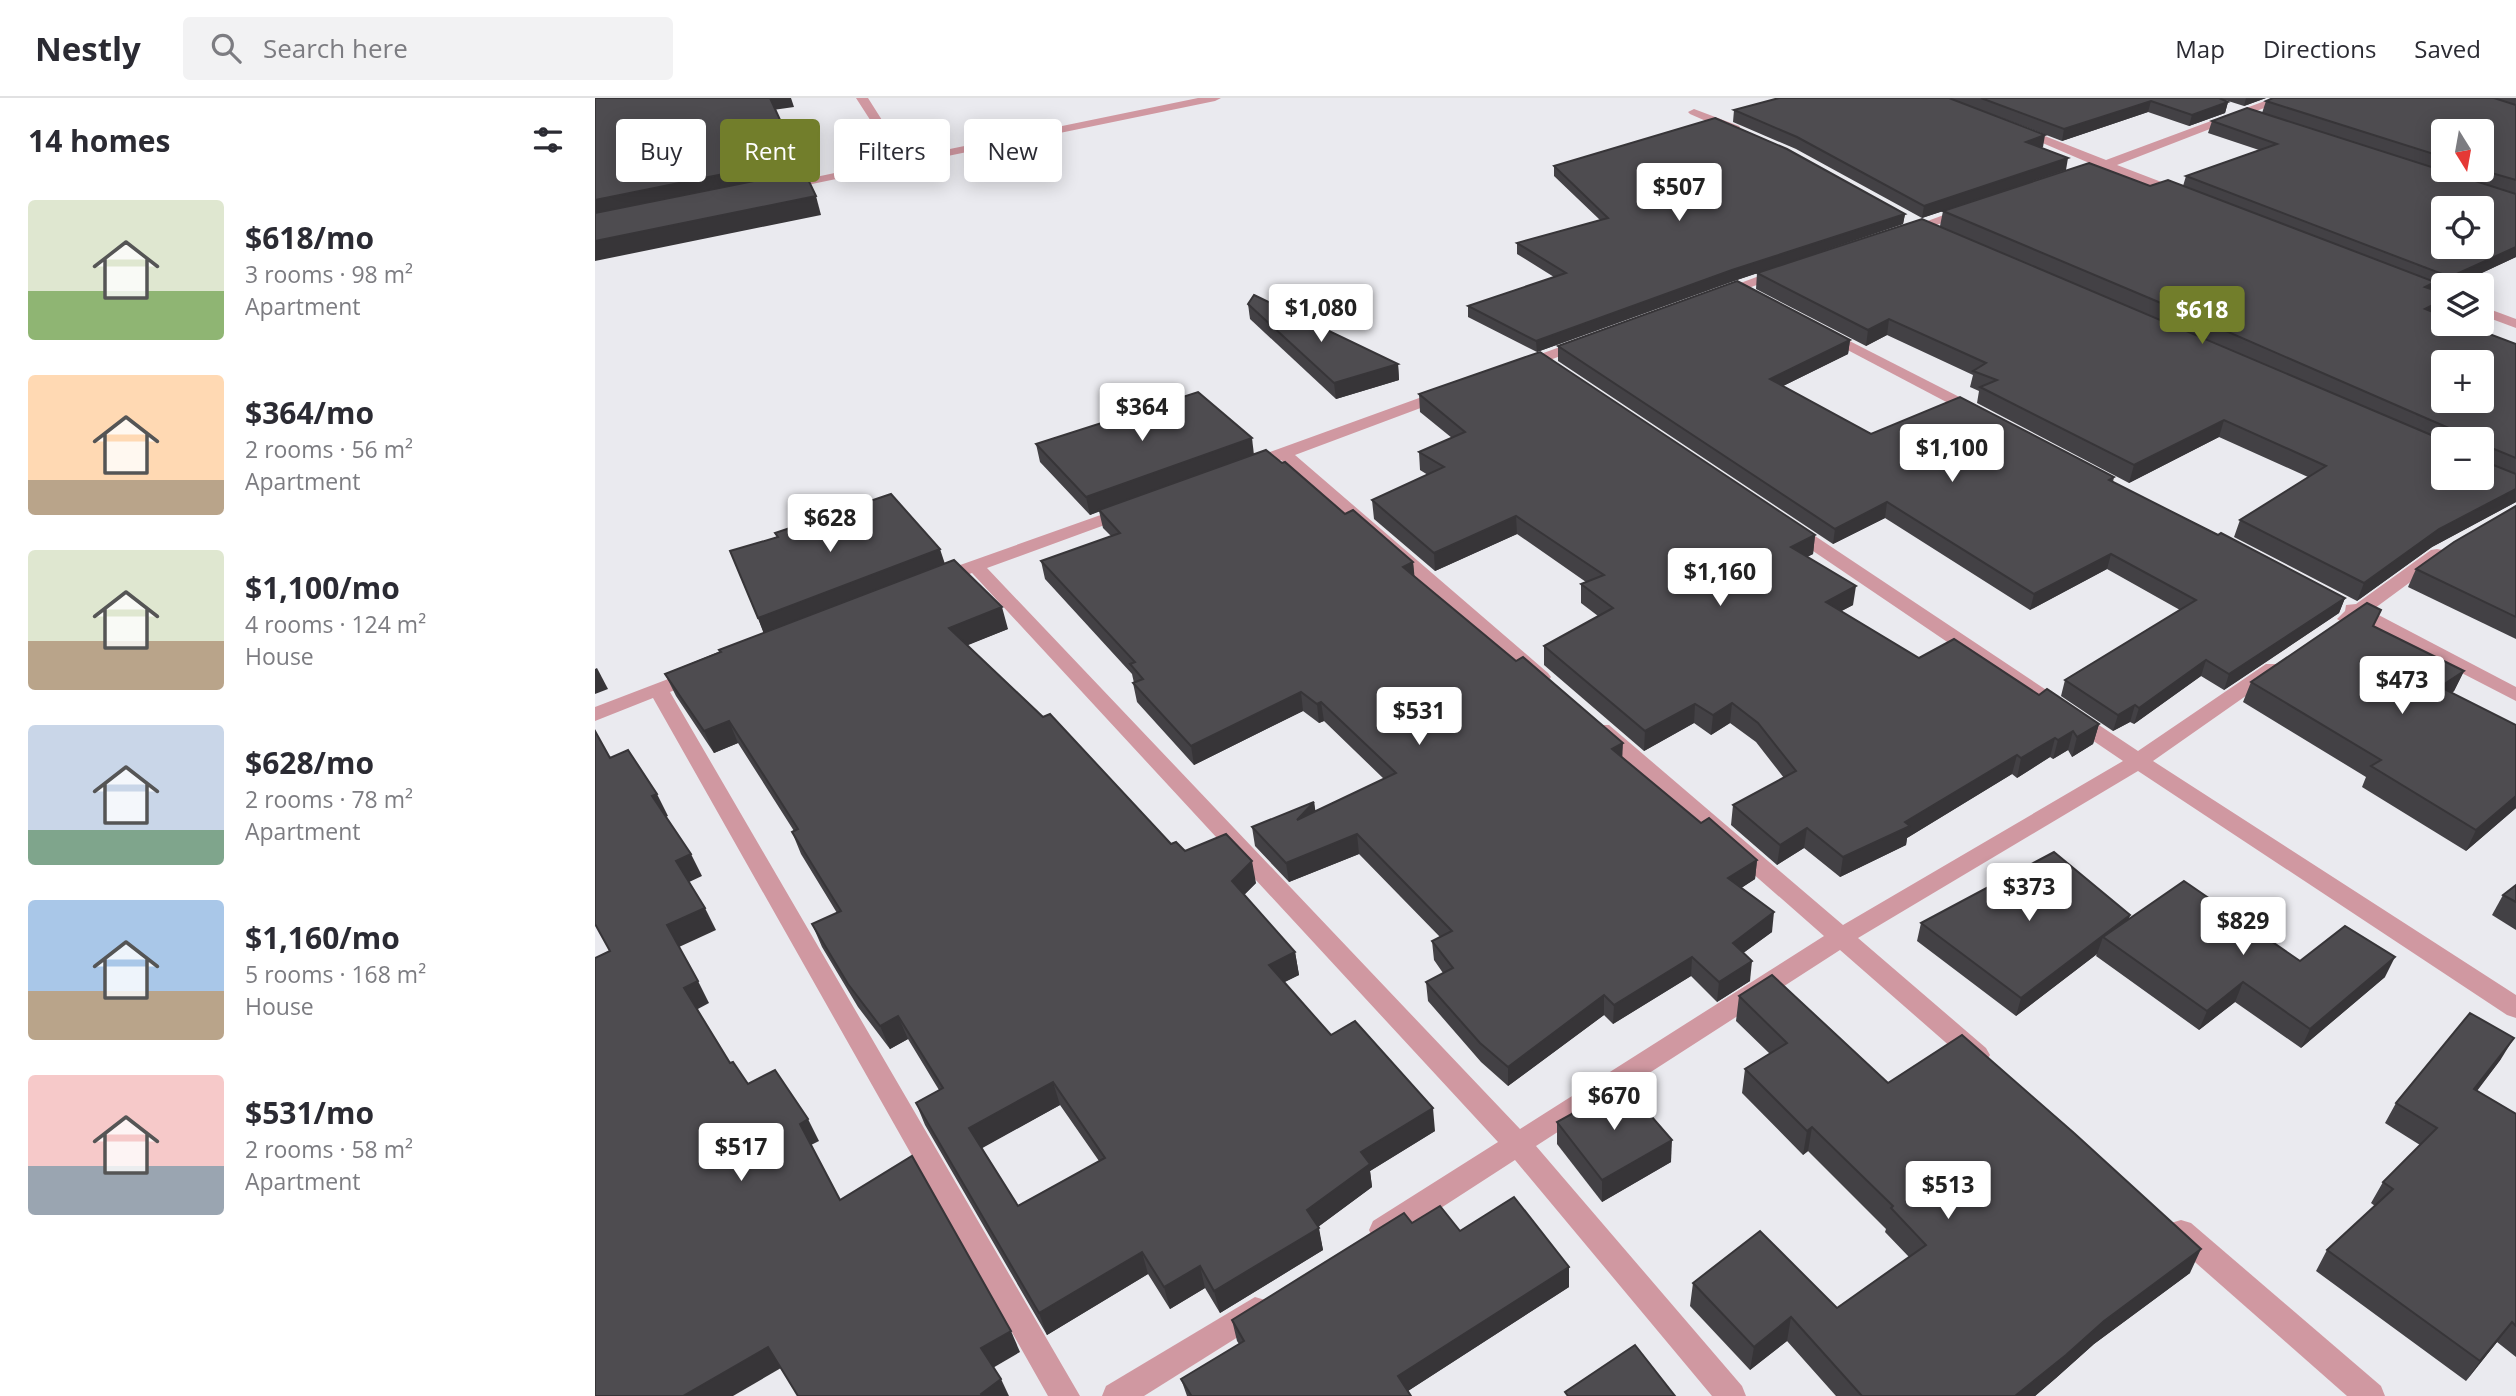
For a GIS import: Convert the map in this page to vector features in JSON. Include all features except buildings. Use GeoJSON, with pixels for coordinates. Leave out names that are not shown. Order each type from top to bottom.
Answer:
{"type":"FeatureCollection","features":[{"type":"Feature","properties":{"kind":"street"},"geometry":{"type":"LineString","coordinates":[[862,98],[875,119]]}},
{"type":"Feature","properties":{"kind":"street"},"geometry":{"type":"LineString","coordinates":[[950,152],[1215,98]]}},
{"type":"Feature","properties":{"kind":"street"},"geometry":{"type":"LineString","coordinates":[[2097,167],[2284,98]]}},
{"type":"Feature","properties":{"kind":"street"},"geometry":{"type":"LineString","coordinates":[[2220,105],[2268,121]]}},
{"type":"Feature","properties":{"kind":"street"},"geometry":{"type":"LineString","coordinates":[[1693,112],[1754,138]]}},
{"type":"Feature","properties":{"kind":"street"},"geometry":{"type":"LineString","coordinates":[[2002,124],[2097,167],[2195,200]]}},
{"type":"Feature","properties":{"kind":"street"},"geometry":{"type":"LineString","coordinates":[[769,191],[834,177]]}},
{"type":"Feature","properties":{"kind":"street"},"geometry":{"type":"LineString","coordinates":[[1946,237],[1912,225],[1986,204]]}},
{"type":"Feature","properties":{"kind":"street"},"geometry":{"type":"LineString","coordinates":[[1700,300],[1803,265]]}},
{"type":"Feature","properties":{"kind":"street"},"geometry":{"type":"LineString","coordinates":[[1737,286],[1762,299]]}},
{"type":"Feature","properties":{"kind":"street"},"geometry":{"type":"LineString","coordinates":[[2494,315],[2516,324]]}},
{"type":"Feature","properties":{"kind":"street"},"geometry":{"type":"LineString","coordinates":[[1811,325],[1993,420]]}},
{"type":"Feature","properties":{"kind":"street"},"geometry":{"type":"LineString","coordinates":[[1501,373],[1601,336]]}},
{"type":"Feature","properties":{"kind":"street"},"geometry":{"type":"LineString","coordinates":[[1540,359],[1563,374]]}},
{"type":"Feature","properties":{"kind":"street"},"geometry":{"type":"LineString","coordinates":[[1232,472],[1463,387]]}},
{"type":"Feature","properties":{"kind":"street"},"geometry":{"type":"LineString","coordinates":[[1283,453],[1557,691]]}},
{"type":"Feature","properties":{"kind":"street"},"geometry":{"type":"LineString","coordinates":[[927,584],[1142,505]]}},
{"type":"Feature","properties":{"kind":"street"},"geometry":{"type":"LineString","coordinates":[[1770,513],[2138,761],[2516,1007]]}},
{"type":"Feature","properties":{"kind":"street"},"geometry":{"type":"LineString","coordinates":[[2326,633],[2461,540]]}},
{"type":"Feature","properties":{"kind":"street"},"geometry":{"type":"LineString","coordinates":[[975,566],[1519,1146],[1731,1396]]}},
{"type":"Feature","properties":{"kind":"street"},"geometry":{"type":"LineString","coordinates":[[2334,599],[2516,695]]}},
{"type":"Feature","properties":{"kind":"street"},"geometry":{"type":"LineString","coordinates":[[1365,1242],[1519,1146],[1841,937],[2138,761],[2294,654]]}},
{"type":"Feature","properties":{"kind":"street"},"geometry":{"type":"LineString","coordinates":[[595,714],[709,669]]}},
{"type":"Feature","properties":{"kind":"street"},"geometry":{"type":"LineString","coordinates":[[658,689],[1065,1396]]}},
{"type":"Feature","properties":{"kind":"street"},"geometry":{"type":"LineString","coordinates":[[1588,718],[2000,1075]]}},
{"type":"Feature","properties":{"kind":"street"},"geometry":{"type":"LineString","coordinates":[[2159,1213],[2370,1396]]}},
{"type":"Feature","properties":{"kind":"street"},"geometry":{"type":"LineString","coordinates":[[1117,1396],[1271,1300]]}}]}
